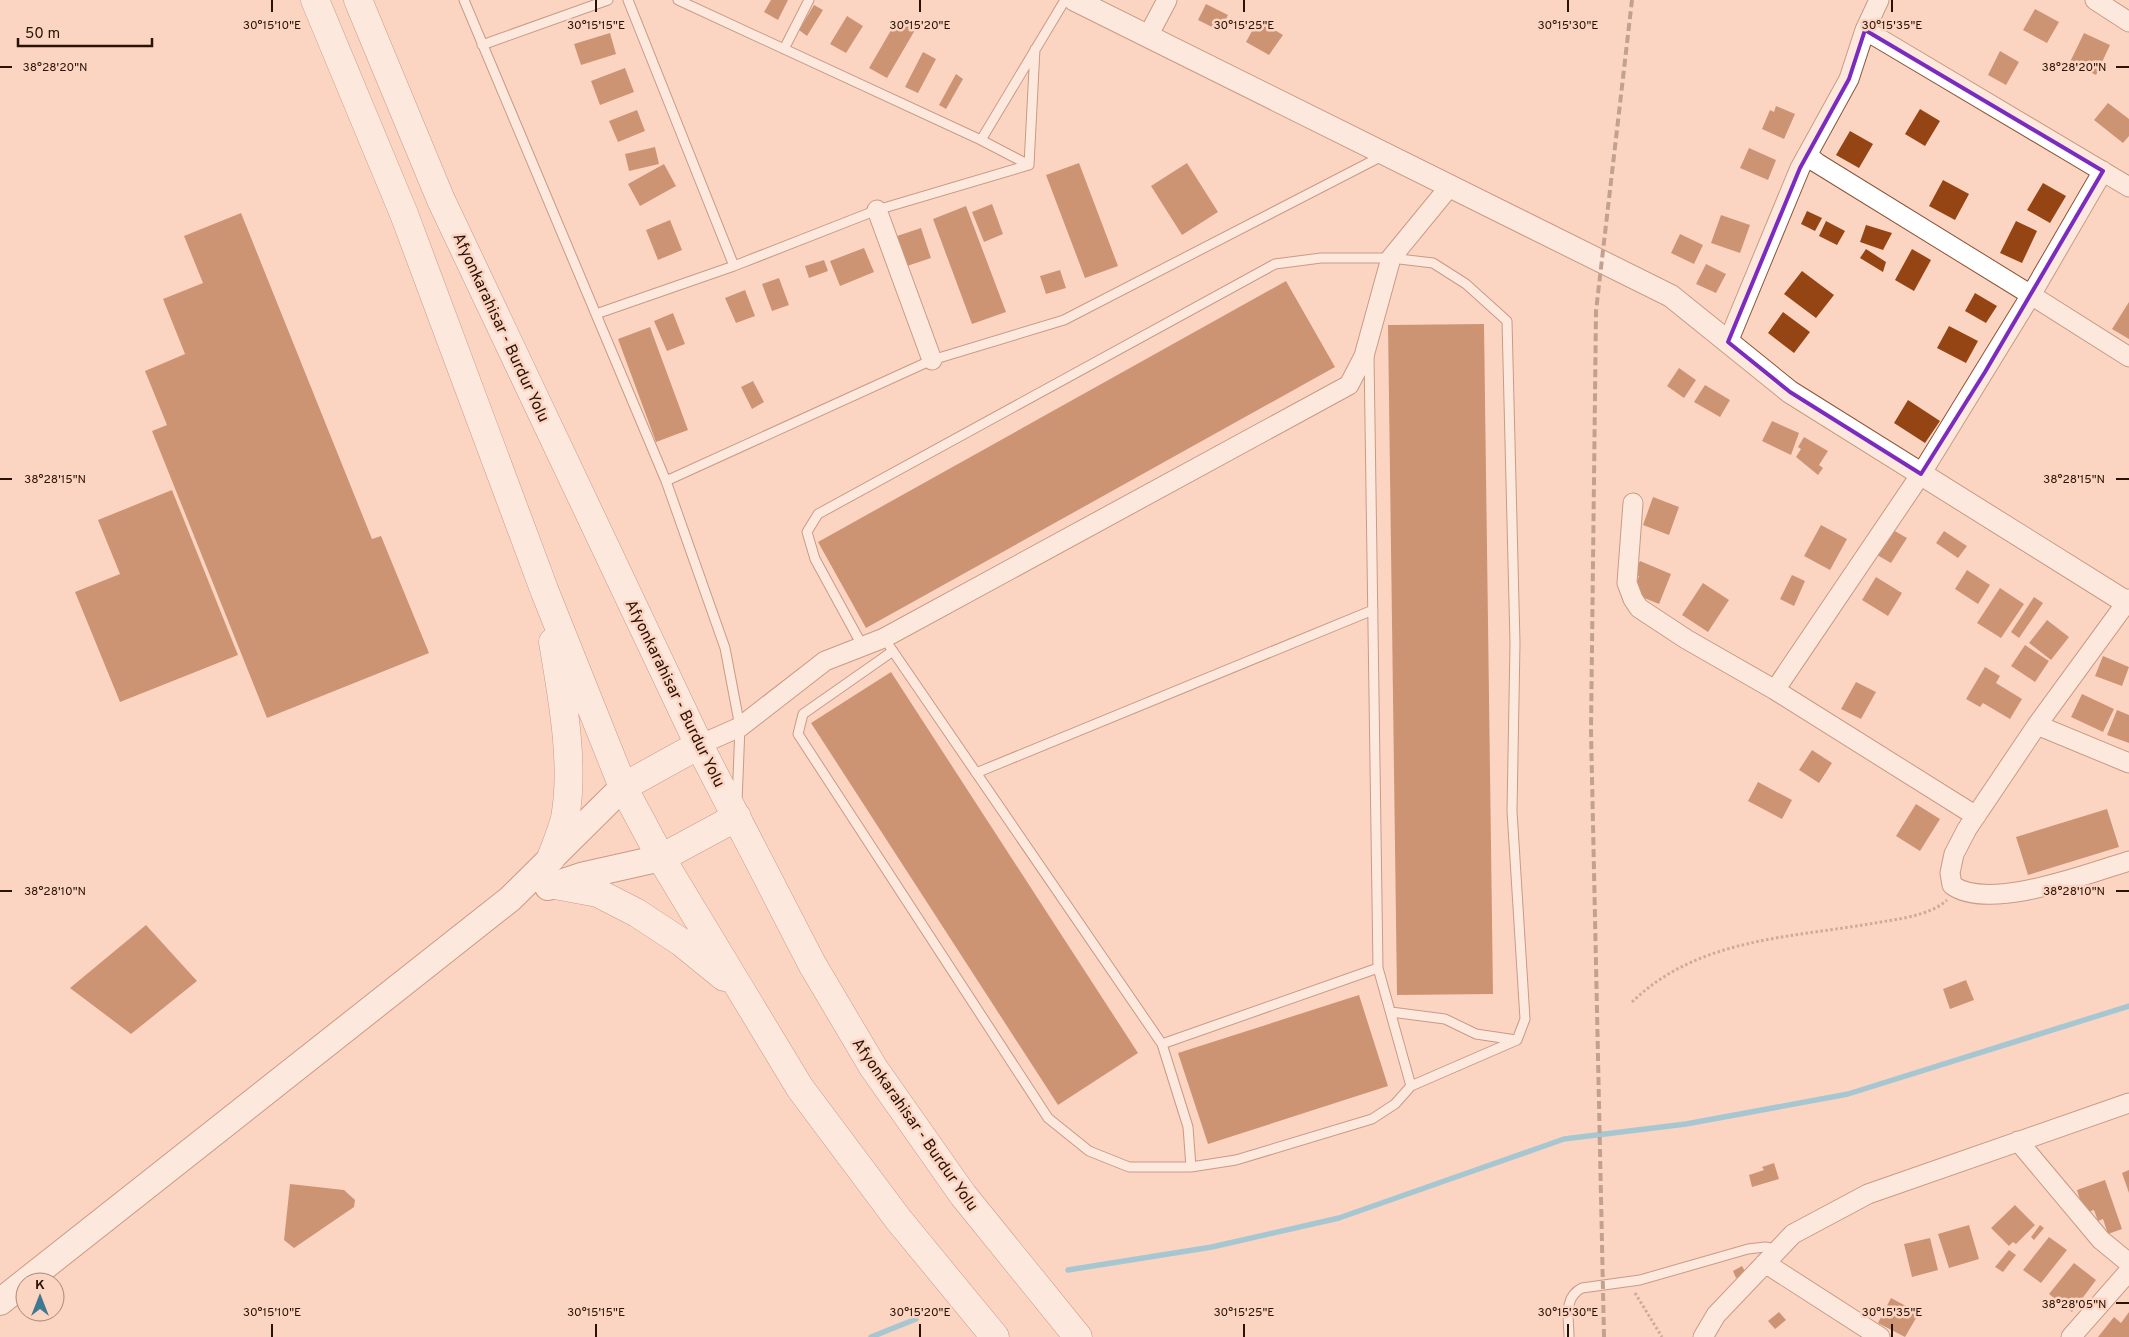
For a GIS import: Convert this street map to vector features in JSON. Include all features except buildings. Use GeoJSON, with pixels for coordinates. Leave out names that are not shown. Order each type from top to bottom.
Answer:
{"type":"FeatureCollection","features":[{"type":"Feature","properties":{"kind":"highway"},"geometry":{"type":"LineString","coordinates":[[315,0],[404,214],[544,592],[623,787],[661,858],[800,1088],[898,1219],[995,1337]]}},
{"type":"Feature","properties":{"kind":"highway","name":"Afyonkarahisar - Burdur Yolu"},"geometry":{"type":"LineString","coordinates":[[358,0],[441,200],[700,745],[812,964],[873,1067],[963,1195],[1078,1337]]}},
{"type":"Feature","properties":{"kind":"highway"},"geometry":{"type":"LineString","coordinates":[[544,592],[566,732],[567,787],[565,818],[551,858]]}},
{"type":"Feature","properties":{"kind":"highway"},"geometry":{"type":"LineString","coordinates":[[623,787],[700,745]]}},
{"type":"Feature","properties":{"kind":"highway"},"geometry":{"type":"LineString","coordinates":[[661,858],[737,817]]}},
{"type":"Feature","properties":{"kind":"highway"},"geometry":{"type":"LineString","coordinates":[[555,885],[598,893],[637,913],[681,942],[740,990]]}},
{"type":"Feature","properties":{"kind":"main road"},"geometry":{"type":"LineString","coordinates":[[38,1272],[510,899],[623,787]]}},
{"type":"Feature","properties":{"kind":"main road"},"geometry":{"type":"LineString","coordinates":[[510,899],[581,876],[661,858]]}},
{"type":"Feature","properties":{"kind":"main road"},"geometry":{"type":"LineString","coordinates":[[0,1302],[15,1290]]}},
{"type":"Feature","properties":{"kind":"street"},"geometry":{"type":"LineString","coordinates":[[1075,0],[1671,296],[1790,392],[2128,602],[2037,725],[1976,816],[1954,854],[1950,873],[1952,886],[1958,890],[1973,894],[1997,894],[2042,888],[2129,860]]}},
{"type":"Feature","properties":{"kind":"street"},"geometry":{"type":"LineString","coordinates":[[1148,36],[1167,0]]}},
{"type":"Feature","properties":{"kind":"street"},"geometry":{"type":"LineString","coordinates":[[1728,342],[1807,155],[1849,79],[1865,30],[1879,0]]}},
{"type":"Feature","properties":{"kind":"street"},"geometry":{"type":"LineString","coordinates":[[2095,0],[2129,22]]}},
{"type":"Feature","properties":{"kind":"street"},"geometry":{"type":"LineString","coordinates":[[1865,30],[2129,186]]}},
{"type":"Feature","properties":{"kind":"street"},"geometry":{"type":"LineString","coordinates":[[1807,155],[1817,163],[2032,295],[2129,358]]}},
{"type":"Feature","properties":{"kind":"street"},"geometry":{"type":"LineString","coordinates":[[1775,690],[1921,474],[2032,295],[2103,171]]}},
{"type":"Feature","properties":{"kind":"street"},"geometry":{"type":"LineString","coordinates":[[700,745],[740,727],[825,661],[863,647],[888,644],[1348,385],[1364,356],[1390,258],[1450,186]]}},
{"type":"Feature","properties":{"kind":"street"},"geometry":{"type":"LineString","coordinates":[[877,210],[932,360]]}},
{"type":"Feature","properties":{"kind":"street"},"geometry":{"type":"LineString","coordinates":[[1633,503],[1627,583],[1633,599],[1640,608],[1686,639],[1775,690],[1976,816]]}},
{"type":"Feature","properties":{"kind":"street"},"geometry":{"type":"LineString","coordinates":[[2037,725],[2129,763]]}},
{"type":"Feature","properties":{"kind":"street"},"geometry":{"type":"LineString","coordinates":[[1703,1337],[1716,1315],[1793,1234],[1868,1194],[2129,1103]]}},
{"type":"Feature","properties":{"kind":"street"},"geometry":{"type":"LineString","coordinates":[[2018,1141],[2101,1240],[2129,1263]]}},
{"type":"Feature","properties":{"kind":"street"},"geometry":{"type":"LineString","coordinates":[[1765,1263],[1880,1337]]}},
{"type":"Feature","properties":{"kind":"street"},"geometry":{"type":"LineString","coordinates":[[2071,1337],[2129,1271]]}},
{"type":"Feature","properties":{"kind":"lane"},"geometry":{"type":"LineString","coordinates":[[464,0],[666,481],[725,648],[740,727],[737,817]]}},
{"type":"Feature","properties":{"kind":"lane"},"geometry":{"type":"LineString","coordinates":[[482,45],[608,0]]}},
{"type":"Feature","properties":{"kind":"lane"},"geometry":{"type":"LineString","coordinates":[[628,0],[734,266]]}},
{"type":"Feature","properties":{"kind":"lane"},"geometry":{"type":"LineString","coordinates":[[678,0],[981,140],[1029,165]]}},
{"type":"Feature","properties":{"kind":"lane"},"geometry":{"type":"LineString","coordinates":[[784,49],[808,0]]}},
{"type":"Feature","properties":{"kind":"lane"},"geometry":{"type":"LineString","coordinates":[[981,140],[1065,0]]}},
{"type":"Feature","properties":{"kind":"lane"},"geometry":{"type":"LineString","coordinates":[[1029,165],[1035,50]]}},
{"type":"Feature","properties":{"kind":"lane"},"geometry":{"type":"LineString","coordinates":[[666,481],[932,360],[1064,320],[1386,154]]}},
{"type":"Feature","properties":{"kind":"lane"},"geometry":{"type":"LineString","coordinates":[[596,314],[734,266],[877,210],[1029,165]]}},
{"type":"Feature","properties":{"kind":"lane"},"geometry":{"type":"LineString","coordinates":[[863,647],[815,559],[806,532],[818,514],[1275,264],[1321,258],[1390,258],[1434,262],[1466,284],[1507,321],[1515,643],[1512,811],[1525,1019],[1518,1040],[1411,1086],[1395,1104],[1372,1119],[1236,1160],[1191,1167],[1130,1167],[1089,1151],[1048,1118],[798,734],[803,714],[888,644],[1162,1044],[1188,1127],[1191,1167]]}},
{"type":"Feature","properties":{"kind":"lane"},"geometry":{"type":"LineString","coordinates":[[1369,337],[1378,968],[1411,1086]]}},
{"type":"Feature","properties":{"kind":"lane"},"geometry":{"type":"LineString","coordinates":[[976,773],[1373,610]]}},
{"type":"Feature","properties":{"kind":"lane"},"geometry":{"type":"LineString","coordinates":[[1162,1044],[1378,968]]}},
{"type":"Feature","properties":{"kind":"lane"},"geometry":{"type":"LineString","coordinates":[[1390,1012],[1445,1019],[1476,1034],[1518,1040]]}},
{"type":"Feature","properties":{"kind":"lane"},"geometry":{"type":"LineString","coordinates":[[1569,1337],[1568,1304],[1574,1293],[1582,1288],[1628,1282],[1748,1249],[1765,1247],[1778,1249]]}},
{"type":"Feature","properties":{"kind":"path"},"geometry":{"type":"LineString","coordinates":[[1632,1002],[1663,975],[1697,958],[1775,937],[1902,918],[1940,906],[1958,890]]}},
{"type":"Feature","properties":{"kind":"path"},"geometry":{"type":"LineString","coordinates":[[1628,1282],[1662,1337]]}},
{"type":"Feature","properties":{"kind":"highlighted area"},"geometry":{"type":"Polygon","coordinates":[[[1865,30],[2103,171],[1985,372],[1921,474],[1790,392],[1728,342],[1800,168],[1849,79],[1865,30]]]}},
{"type":"Feature","properties":{"kind":"waterway"},"geometry":{"type":"LineString","coordinates":[[1068,1270],[1212,1247],[1339,1218],[1564,1139],[1686,1124],[1848,1094],[2129,1006]]}},
{"type":"Feature","properties":{"kind":"waterway"},"geometry":{"type":"LineString","coordinates":[[871,1337],[916,1319]]}},
{"type":"Feature","properties":{"kind":"railway"},"geometry":{"type":"LineString","coordinates":[[1604,1337],[1591,731],[1596,311],[1632,0]]}}]}
